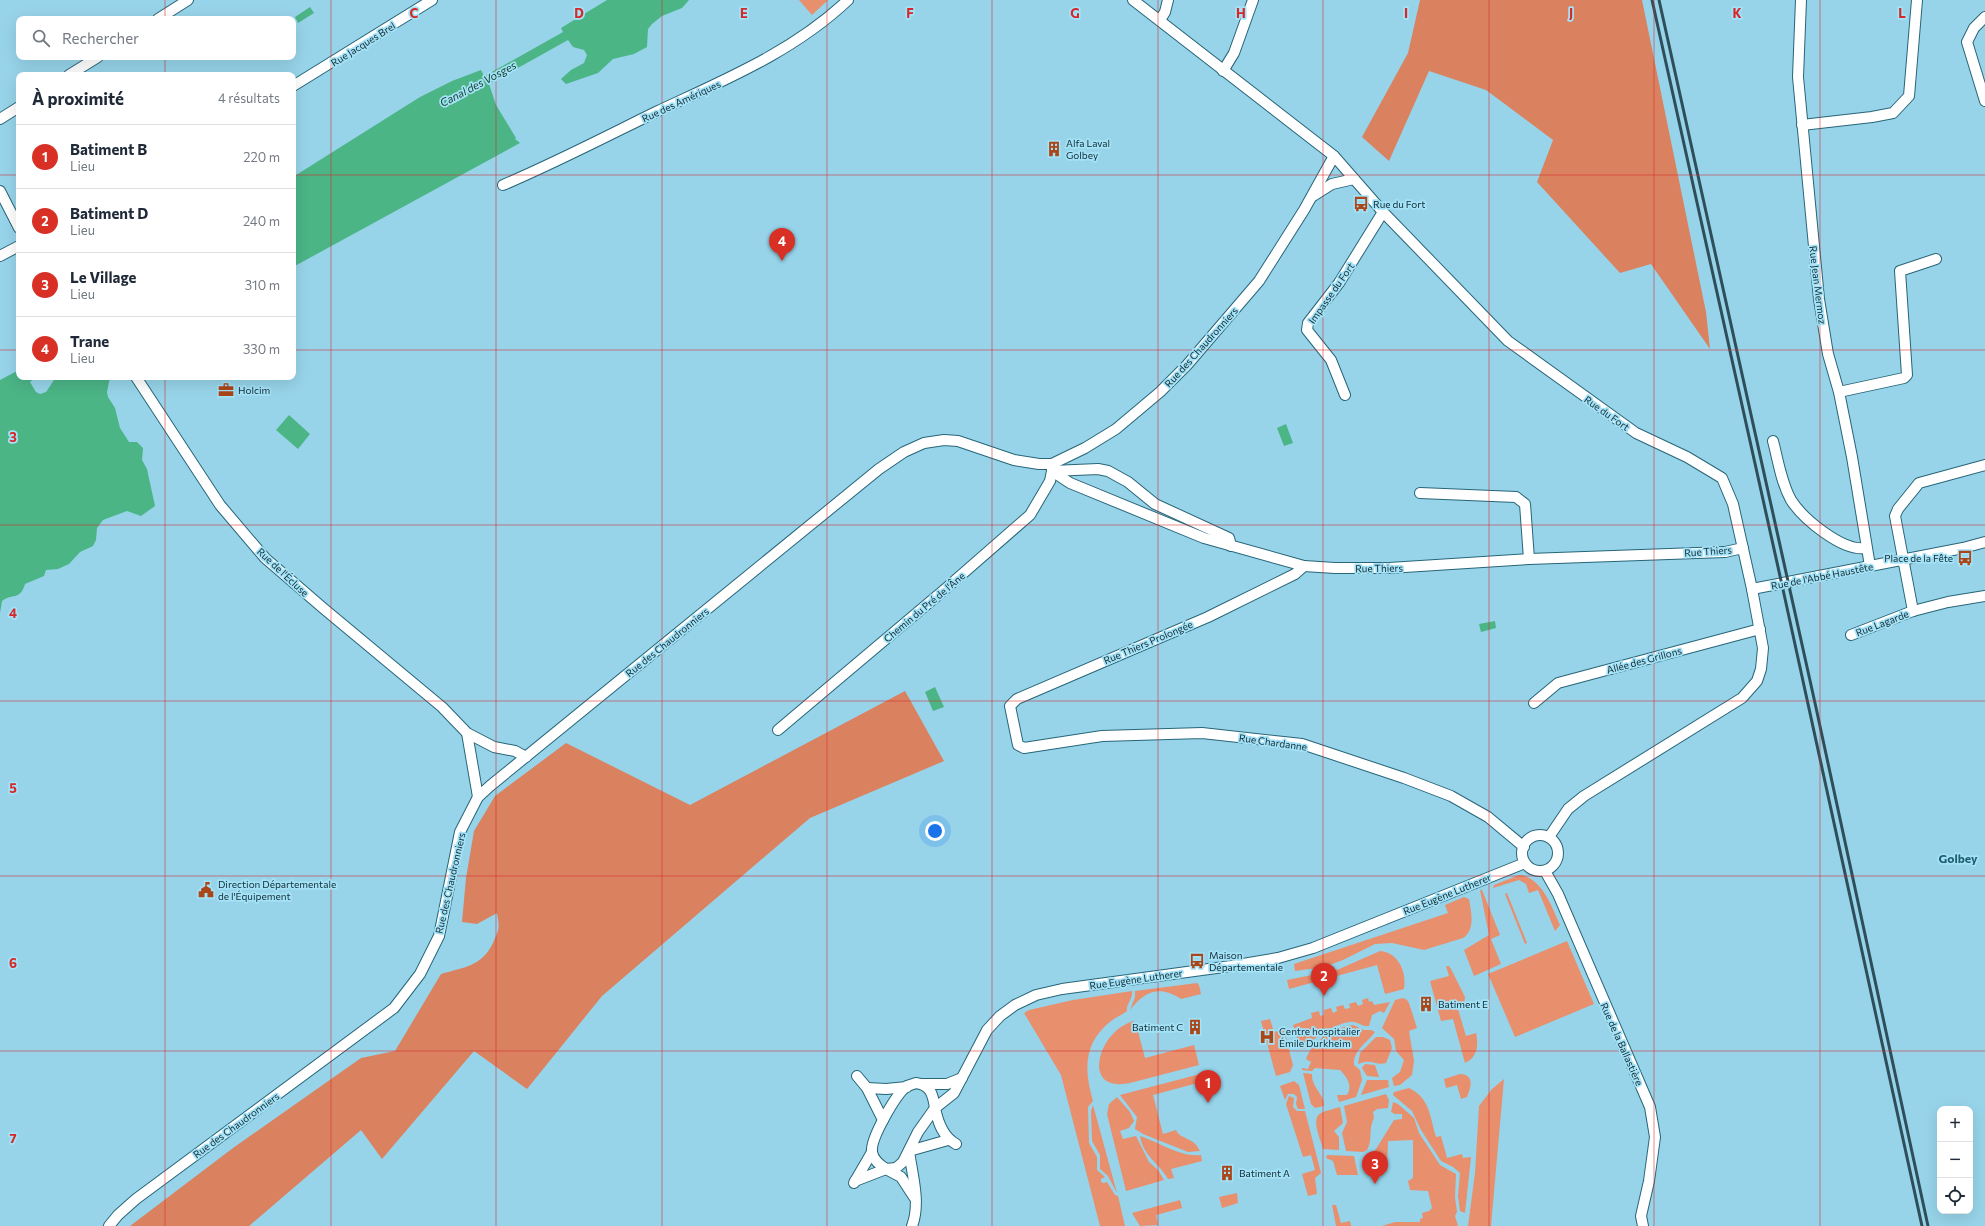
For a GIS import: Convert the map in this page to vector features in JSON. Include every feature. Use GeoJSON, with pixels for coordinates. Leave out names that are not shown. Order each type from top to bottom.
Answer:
{"type":"FeatureCollection","features":[{"type":"Feature","properties":{"kind":"street"},"geometry":{"type":"LineString","coordinates":[[163,16],[188,0]]}},
{"type":"Feature","properties":{"kind":"street","name":"Rue Jacques Brel"},"geometry":{"type":"LineString","coordinates":[[296,84],[432,0]]}},
{"type":"Feature","properties":{"kind":"street","name":"Rue des Amériques"},"geometry":{"type":"LineString","coordinates":[[503,185],[751,67],[791,46],[829,18],[848,0]]}},
{"type":"Feature","properties":{"kind":"street","name":"Rue du Fort"},"geometry":{"type":"LineString","coordinates":[[1133,0],[1334,156],[1383,212],[1508,341],[1636,432],[1686,457],[1722,478],[1733,504],[1752,589]]}},
{"type":"Feature","properties":{"kind":"street"},"geometry":{"type":"LineString","coordinates":[[1160,20],[1165,12],[1168,0]]}},
{"type":"Feature","properties":{"kind":"street"},"geometry":{"type":"LineString","coordinates":[[1223,71],[1234,53],[1253,0]]}},
{"type":"Feature","properties":{"kind":"street","name":"Rue Jean Mermoz"},"geometry":{"type":"LineString","coordinates":[[1801,0],[1798,77],[1819,299],[1828,354],[1839,392],[1852,457],[1870,566]]}},
{"type":"Feature","properties":{"kind":"street"},"geometry":{"type":"LineString","coordinates":[[1802,125],[1872,117],[1893,113],[1909,96],[1917,0]]}},
{"type":"Feature","properties":{"kind":"street"},"geometry":{"type":"LineString","coordinates":[[1985,17],[1974,28],[1967,42],[1985,100]]}},
{"type":"Feature","properties":{"kind":"street"},"geometry":{"type":"LineString","coordinates":[[74,72],[93,60]]}},
{"type":"Feature","properties":{"kind":"street"},"geometry":{"type":"LineString","coordinates":[[0,119],[16,109]]}},
{"type":"Feature","properties":{"kind":"street","name":"Rue des Chaudronniers"},"geometry":{"type":"LineString","coordinates":[[109,1226],[118,1215],[136,1199],[394,1008],[420,974],[439,936],[460,832],[478,797],[873,474],[904,452],[924,444],[944,440],[958,441],[1014,460],[1052,467],[1116,429],[1160,392],[1187,365],[1259,281],[1311,198],[1334,156]]}},
{"type":"Feature","properties":{"kind":"street","name":"Rue des Chaudronniers"},"geometry":{"type":"LineString","coordinates":[[1311,198],[1332,184],[1354,179]]}},
{"type":"Feature","properties":{"kind":"street"},"geometry":{"type":"LineString","coordinates":[[0,191],[16,222]]}},
{"type":"Feature","properties":{"kind":"street","name":"Impasse du Fort"},"geometry":{"type":"LineString","coordinates":[[1345,395],[1331,360],[1307,330],[1308,323],[1339,283],[1383,212]]}},
{"type":"Feature","properties":{"kind":"street"},"geometry":{"type":"LineString","coordinates":[[0,256],[16,248]]}},
{"type":"Feature","properties":{"kind":"street"},"geometry":{"type":"LineString","coordinates":[[1839,392],[1904,378],[1907,375],[1900,271],[1936,259]]}},
{"type":"Feature","properties":{"kind":"street","name":"Rue de l'Écluse"},"geometry":{"type":"LineString","coordinates":[[138,380],[220,505],[265,558],[442,707],[467,733],[494,747],[515,751],[526,757]]}},
{"type":"Feature","properties":{"kind":"street"},"geometry":{"type":"LineString","coordinates":[[1773,441],[1783,479],[1791,500],[1803,514],[1828,535],[1848,546],[1860,549],[1866,548]]}},
{"type":"Feature","properties":{"kind":"street","name":"Rue Lagarde"},"geometry":{"type":"LineString","coordinates":[[1913,611],[1895,516],[1898,509],[1919,482],[1985,465]]}},
{"type":"Feature","properties":{"kind":"street"},"geometry":{"type":"LineString","coordinates":[[1052,467],[1098,469],[1108,471],[1128,482],[1155,504],[1229,538],[1231,546]]}},
{"type":"Feature","properties":{"kind":"street","name":"Rue Thiers"},"geometry":{"type":"LineString","coordinates":[[1052,467],[1076,485],[1204,538],[1304,566],[1335,568],[1389,568],[1529,559],[1725,552],[1743,548]]}},
{"type":"Feature","properties":{"kind":"street","name":"Chemin du Pré de l'Âne"},"geometry":{"type":"LineString","coordinates":[[778,730],[944,590],[1030,515],[1050,481],[1052,467]]}},
{"type":"Feature","properties":{"kind":"street"},"geometry":{"type":"LineString","coordinates":[[1420,493],[1516,497],[1525,504],[1529,559]]}},
{"type":"Feature","properties":{"kind":"street","name":"Rue de l'Abbé Haustête"},"geometry":{"type":"LineString","coordinates":[[1752,589],[1904,560],[1985,542]]}},
{"type":"Feature","properties":{"kind":"street","name":"Rue Thiers Prolongée"},"geometry":{"type":"LineString","coordinates":[[1013,728],[1010,706],[1017,699],[1208,617],[1295,574],[1304,566]]}},
{"type":"Feature","properties":{"kind":"street"},"geometry":{"type":"LineString","coordinates":[[1549,837],[1568,809],[1584,796],[1742,698],[1757,681],[1761,669],[1763,648],[1752,589]]}},
{"type":"Feature","properties":{"kind":"street","name":"Rue Lagarde"},"geometry":{"type":"LineString","coordinates":[[1851,635],[1913,611],[1948,602],[1985,596]]}},
{"type":"Feature","properties":{"kind":"street","name":"Allée des Grillons"},"geometry":{"type":"LineString","coordinates":[[1534,703],[1558,683],[1760,629]]}},
{"type":"Feature","properties":{"kind":"street","name":"Rue Chardanne"},"geometry":{"type":"LineString","coordinates":[[1013,728],[1018,745],[1024,748],[1102,736],[1194,733],[1302,744],[1404,778],[1451,796],[1488,817],[1524,847]]}},
{"type":"Feature","properties":{"kind":"street"},"geometry":{"type":"LineString","coordinates":[[467,733],[478,797]]}},
{"type":"Feature","properties":{"kind":"street"},"geometry":{"type":"LineString","coordinates":[[1543,836],[1549,837],[1554,841],[1558,852],[1555,864],[1545,871],[1534,870],[1525,863],[1522,855],[1524,847],[1531,838],[1543,836]]}},
{"type":"Feature","properties":{"kind":"street","name":"Rue Eugène Lutherer"},"geometry":{"type":"LineString","coordinates":[[872,1152],[854,1183],[886,1169],[896,1168],[903,1162],[918,1132],[935,1108],[954,1093],[987,1030],[1000,1016],[1015,1005],[1036,995],[1062,989],[1151,978],[1278,958],[1313,948],[1525,863]]}},
{"type":"Feature","properties":{"kind":"street","name":"Rue de la Ballastière"},"geometry":{"type":"LineString","coordinates":[[1545,871],[1558,894],[1650,1107],[1655,1137],[1649,1181],[1641,1216],[1643,1226]]}},
{"type":"Feature","properties":{"kind":"street"},"geometry":{"type":"LineString","coordinates":[[857,1076],[867,1088],[883,1120]]}},
{"type":"Feature","properties":{"kind":"street"},"geometry":{"type":"LineString","coordinates":[[867,1088],[886,1089],[907,1087],[916,1083],[947,1084],[962,1078]]}},
{"type":"Feature","properties":{"kind":"street"},"geometry":{"type":"LineString","coordinates":[[912,1226],[915,1212],[915,1178],[909,1151],[952,1142],[938,1123],[930,1090],[921,1084]]}},
{"type":"Feature","properties":{"kind":"street"},"geometry":{"type":"LineString","coordinates":[[907,1087],[883,1120],[874,1141],[872,1152],[876,1161],[900,1177],[914,1197]]}},
{"type":"Feature","properties":{"kind":"shaded area"},"geometry":{"type":"Polygon","coordinates":[[[799,0],[828,0],[812,15],[799,0]]]}},
{"type":"Feature","properties":{"kind":"shaded area"},"geometry":{"type":"Polygon","coordinates":[[[1420,0],[1642,0],[1706,312],[1710,349],[1651,264],[1620,273],[1537,182],[1553,140],[1486,90],[1429,71],[1389,161],[1362,137],[1408,53],[1420,0]]]}},
{"type":"Feature","properties":{"kind":"shaded area"},"geometry":{"type":"Polygon","coordinates":[[[905,691],[944,761],[810,818],[602,996],[527,1089],[474,1051],[382,1159],[361,1130],[249,1226],[130,1226],[233,1148],[361,1058],[395,1051],[441,974],[471,965],[483,957],[493,943],[498,932],[499,926],[497,913],[477,924],[462,922],[466,878],[474,831],[495,796],[566,743],[690,805],[905,691]]]}},
{"type":"Feature","properties":{"kind":"shaded area"},"geometry":{"type":"Polygon","coordinates":[[[1519,875],[1534,881],[1545,894],[1560,925],[1555,931],[1538,890],[1529,893],[1526,884],[1519,880],[1493,888],[1494,885],[1519,875]]]}},
{"type":"Feature","properties":{"kind":"shaded area"},"geometry":{"type":"Polygon","coordinates":[[[1480,890],[1482,890],[1500,935],[1491,939],[1501,964],[1474,976],[1464,950],[1489,935],[1480,890]]]}},
{"type":"Feature","properties":{"kind":"shaded area"},"geometry":{"type":"Polygon","coordinates":[[[1507,893],[1527,943],[1525,944],[1505,894],[1507,893]]]}},
{"type":"Feature","properties":{"kind":"shaded area"},"geometry":{"type":"Polygon","coordinates":[[[1464,897],[1469,899],[1472,920],[1470,930],[1463,938],[1424,950],[1392,943],[1375,944],[1343,960],[1324,967],[1295,971],[1294,964],[1448,913],[1445,905],[1464,897]]]}},
{"type":"Feature","properties":{"kind":"shaded area"},"geometry":{"type":"Polygon","coordinates":[[[1567,941],[1594,1004],[1515,1037],[1488,974],[1567,941]]]}},
{"type":"Feature","properties":{"kind":"shaded area"},"geometry":{"type":"Polygon","coordinates":[[[1380,951],[1392,955],[1400,964],[1404,976],[1404,989],[1385,994],[1377,965],[1289,989],[1287,980],[1337,970],[1380,951]]]}},
{"type":"Feature","properties":{"kind":"shaded area"},"geometry":{"type":"Polygon","coordinates":[[[1446,966],[1449,966],[1451,969],[1465,997],[1464,1004],[1457,1006],[1466,1036],[1476,1033],[1477,1046],[1475,1054],[1465,1063],[1453,1019],[1441,1021],[1430,981],[1449,976],[1446,966]]]}},
{"type":"Feature","properties":{"kind":"shaded area"},"geometry":{"type":"Polygon","coordinates":[[[1197,983],[1201,994],[1181,999],[1166,992],[1153,992],[1141,998],[1130,1010],[1135,997],[1135,991],[1197,983]]]}},
{"type":"Feature","properties":{"kind":"shaded area"},"geometry":{"type":"Polygon","coordinates":[[[1132,991],[1132,997],[1127,1011],[1102,1029],[1095,1038],[1088,1058],[1088,1079],[1093,1101],[1088,1107],[1089,1143],[1097,1157],[1097,1170],[1105,1177],[1101,1179],[1101,1182],[1107,1182],[1115,1195],[1118,1196],[1125,1226],[1100,1226],[1061,1075],[1024,1013],[1029,1010],[1073,1000],[1132,991]]]}},
{"type":"Feature","properties":{"kind":"shaded area"},"geometry":{"type":"Polygon","coordinates":[[[1368,998],[1369,1002],[1372,1001],[1374,1005],[1390,1002],[1384,1013],[1380,1011],[1372,1015],[1369,1026],[1349,1022],[1335,1026],[1314,1039],[1306,1048],[1300,1049],[1293,1025],[1312,1018],[1311,1013],[1319,1011],[1320,1016],[1324,1015],[1324,1010],[1331,1008],[1333,1013],[1337,1011],[1336,1007],[1343,1005],[1345,1009],[1350,1008],[1349,1004],[1356,1002],[1358,1006],[1363,1004],[1362,1000],[1368,998]]]}},
{"type":"Feature","properties":{"kind":"shaded area"},"geometry":{"type":"Polygon","coordinates":[[[1403,998],[1409,1003],[1417,1028],[1409,1031],[1414,1061],[1412,1075],[1400,1085],[1394,1086],[1392,1078],[1400,1072],[1404,1060],[1396,1051],[1394,1039],[1382,1028],[1395,1000],[1403,998]]]}},
{"type":"Feature","properties":{"kind":"shaded area"},"geometry":{"type":"Polygon","coordinates":[[[1270,1019],[1274,1032],[1284,1030],[1293,1065],[1290,1072],[1276,1076],[1261,1021],[1270,1019]]]}},
{"type":"Feature","properties":{"kind":"shaded area"},"geometry":{"type":"Polygon","coordinates":[[[1133,1021],[1136,1024],[1145,1058],[1194,1045],[1199,1065],[1128,1083],[1113,1084],[1105,1079],[1099,1068],[1101,1053],[1104,1046],[1117,1030],[1133,1021]]]}},
{"type":"Feature","properties":{"kind":"shaded area"},"geometry":{"type":"Polygon","coordinates":[[[1353,1025],[1364,1030],[1371,1030],[1375,1032],[1358,1051],[1354,1060],[1354,1065],[1360,1070],[1362,1080],[1356,1097],[1339,1102],[1337,1095],[1347,1095],[1349,1092],[1347,1079],[1340,1070],[1315,1068],[1312,1071],[1302,1070],[1302,1068],[1308,1069],[1311,1062],[1306,1059],[1309,1052],[1319,1041],[1332,1032],[1353,1025]]]}},
{"type":"Feature","properties":{"kind":"shaded area"},"geometry":{"type":"Polygon","coordinates":[[[1376,1037],[1383,1037],[1390,1040],[1392,1048],[1386,1063],[1379,1064],[1363,1062],[1358,1064],[1360,1053],[1376,1037]]]}},
{"type":"Feature","properties":{"kind":"shaded area"},"geometry":{"type":"Polygon","coordinates":[[[1365,1064],[1375,1065],[1379,1077],[1367,1076],[1362,1068],[1365,1064]]]}},
{"type":"Feature","properties":{"kind":"shaded area"},"geometry":{"type":"Polygon","coordinates":[[[1204,1073],[1220,1077],[1153,1095],[1163,1134],[1176,1130],[1180,1135],[1194,1143],[1200,1151],[1188,1152],[1143,1134],[1135,1129],[1137,1117],[1120,1095],[1204,1073]]]}},
{"type":"Feature","properties":{"kind":"shaded area"},"geometry":{"type":"Polygon","coordinates":[[[1303,1073],[1312,1074],[1312,1079],[1324,1102],[1324,1106],[1315,1108],[1311,1104],[1303,1073]]]}},
{"type":"Feature","properties":{"kind":"shaded area"},"geometry":{"type":"Polygon","coordinates":[[[1460,1074],[1468,1077],[1471,1082],[1467,1097],[1461,1099],[1457,1085],[1446,1088],[1444,1079],[1460,1074]]]}},
{"type":"Feature","properties":{"kind":"shaded area"},"geometry":{"type":"Polygon","coordinates":[[[1504,1079],[1491,1226],[1468,1226],[1475,1173],[1479,1106],[1492,1089],[1504,1079]]]}},
{"type":"Feature","properties":{"kind":"shaded area"},"geometry":{"type":"Polygon","coordinates":[[[1367,1080],[1388,1080],[1389,1087],[1361,1095],[1367,1080]]]}},
{"type":"Feature","properties":{"kind":"shaded area"},"geometry":{"type":"Polygon","coordinates":[[[1294,1081],[1299,1085],[1305,1109],[1298,1109],[1296,1104],[1297,1097],[1294,1094],[1288,1094],[1285,1100],[1280,1086],[1294,1081]]]}},
{"type":"Feature","properties":{"kind":"shaded area"},"geometry":{"type":"Polygon","coordinates":[[[1409,1088],[1416,1092],[1425,1103],[1436,1137],[1441,1136],[1447,1158],[1462,1154],[1463,1158],[1471,1157],[1465,1213],[1460,1211],[1458,1196],[1460,1173],[1453,1167],[1441,1161],[1421,1130],[1412,1111],[1393,1095],[1394,1092],[1409,1088]]]}},
{"type":"Feature","properties":{"kind":"shaded area"},"geometry":{"type":"Polygon","coordinates":[[[1386,1094],[1389,1100],[1388,1108],[1377,1109],[1373,1112],[1374,1118],[1371,1126],[1370,1142],[1367,1150],[1363,1152],[1346,1151],[1342,1133],[1347,1122],[1344,1106],[1386,1094]]]}},
{"type":"Feature","properties":{"kind":"shaded area"},"geometry":{"type":"Polygon","coordinates":[[[1289,1096],[1294,1098],[1293,1107],[1297,1111],[1305,1111],[1321,1173],[1315,1178],[1317,1194],[1308,1196],[1302,1174],[1315,1170],[1311,1155],[1303,1157],[1286,1104],[1289,1096]]]}},
{"type":"Feature","properties":{"kind":"shaded area"},"geometry":{"type":"Polygon","coordinates":[[[1117,1097],[1130,1112],[1134,1121],[1129,1128],[1120,1131],[1123,1139],[1136,1136],[1149,1162],[1158,1170],[1164,1180],[1126,1191],[1107,1114],[1109,1104],[1117,1097]]]}},
{"type":"Feature","properties":{"kind":"shaded area"},"geometry":{"type":"Polygon","coordinates":[[[1393,1102],[1398,1104],[1414,1118],[1419,1133],[1440,1165],[1456,1174],[1455,1197],[1457,1212],[1455,1216],[1458,1226],[1382,1226],[1395,1222],[1420,1222],[1420,1219],[1423,1218],[1422,1213],[1429,1211],[1432,1208],[1428,1191],[1410,1190],[1408,1181],[1413,1178],[1413,1140],[1388,1141],[1387,1171],[1369,1176],[1365,1161],[1376,1149],[1394,1120],[1402,1119],[1402,1114],[1395,1114],[1391,1112],[1393,1102]]]}},
{"type":"Feature","properties":{"kind":"shaded area"},"geometry":{"type":"Polygon","coordinates":[[[1093,1105],[1117,1193],[1108,1176],[1100,1169],[1100,1155],[1092,1141],[1091,1111],[1093,1105]]]}},
{"type":"Feature","properties":{"kind":"shaded area"},"geometry":{"type":"Polygon","coordinates":[[[1340,1107],[1343,1123],[1334,1131],[1339,1137],[1339,1150],[1323,1149],[1316,1119],[1323,1112],[1340,1107]]]}},
{"type":"Feature","properties":{"kind":"shaded area"},"geometry":{"type":"Polygon","coordinates":[[[1140,1136],[1178,1152],[1201,1155],[1202,1161],[1171,1169],[1174,1178],[1168,1179],[1144,1149],[1140,1136]]]}},
{"type":"Feature","properties":{"kind":"shaded area"},"geometry":{"type":"Polygon","coordinates":[[[1327,1155],[1354,1156],[1358,1175],[1337,1175],[1333,1161],[1326,1158],[1327,1155]]]}},
{"type":"Feature","properties":{"kind":"shaded area"},"geometry":{"type":"Polygon","coordinates":[[[1237,1193],[1238,1203],[1222,1208],[1219,1197],[1237,1193]]]}},
{"type":"Feature","properties":{"kind":"shaded area"},"geometry":{"type":"Polygon","coordinates":[[[1180,1200],[1182,1208],[1156,1215],[1158,1225],[1140,1226],[1132,1213],[1180,1200]]]}},
{"type":"Feature","properties":{"kind":"shaded area"},"geometry":{"type":"Polygon","coordinates":[[[1332,1205],[1336,1205],[1341,1223],[1350,1221],[1351,1226],[1336,1226],[1332,1205]]]}},
{"type":"Feature","properties":{"kind":"water","name":"Canal des Vosges"},"geometry":{"type":"Polygon","coordinates":[[[607,0],[689,0],[682,8],[662,16],[652,24],[648,29],[647,47],[634,54],[613,59],[598,73],[566,84],[561,79],[571,70],[584,63],[587,55],[584,50],[573,47],[568,40],[489,84],[496,105],[516,138],[515,139],[520,143],[296,265],[296,175],[420,97],[452,81],[481,70],[484,76],[563,32],[561,28],[607,0]]]}},
{"type":"Feature","properties":{"kind":"water"},"geometry":{"type":"Polygon","coordinates":[[[310,7],[314,13],[298,23],[296,16],[310,7]]]}},
{"type":"Feature","properties":{"kind":"water"},"geometry":{"type":"Polygon","coordinates":[[[16,372],[16,380],[32,380],[30,382],[36,392],[40,394],[46,392],[54,380],[109,380],[107,392],[108,397],[115,408],[120,428],[129,442],[137,442],[143,448],[142,460],[147,469],[155,506],[141,516],[127,511],[103,520],[97,528],[96,540],[93,546],[80,552],[69,564],[58,569],[46,570],[44,576],[25,584],[21,593],[2,601],[0,613],[0,380],[16,372]]]}},
{"type":"Feature","properties":{"kind":"water"},"geometry":{"type":"Polygon","coordinates":[[[289,415],[310,434],[298,449],[276,430],[289,415]]]}},
{"type":"Feature","properties":{"kind":"water"},"geometry":{"type":"Polygon","coordinates":[[[1286,424],[1293,443],[1284,446],[1277,428],[1286,424]]]}},
{"type":"Feature","properties":{"kind":"water"},"geometry":{"type":"Polygon","coordinates":[[[1495,621],[1496,628],[1481,632],[1479,624],[1495,621]]]}},
{"type":"Feature","properties":{"kind":"water"},"geometry":{"type":"Polygon","coordinates":[[[935,687],[944,707],[933,711],[925,692],[935,687]]]}},
{"type":"Feature","properties":{"kind":"railway"},"geometry":{"type":"LineString","coordinates":[[1652,0],[1922,1226]]}},
{"type":"Feature","properties":{"kind":"railway"},"geometry":{"type":"LineString","coordinates":[[1659,0],[1815,703],[1928,1226]]}},
{"type":"Feature","properties":{"kind":"place","name":"Alfa Laval Golbey"},"geometry":{"type":"Point","coordinates":[1054,149]}},
{"type":"Feature","properties":{"kind":"place","name":"Rue du Fort"},"geometry":{"type":"Point","coordinates":[1361,204]}},
{"type":"Feature","properties":{"kind":"place","name":"Trane"},"geometry":{"type":"Point","coordinates":[782,261]}},
{"type":"Feature","properties":{"kind":"place","name":"Holcim"},"geometry":{"type":"Point","coordinates":[226,390]}},
{"type":"Feature","properties":{"kind":"place","name":"Place de la Fête"},"geometry":{"type":"Point","coordinates":[1965,558]}},
{"type":"Feature","properties":{"kind":"place","name":"Direction Départementale de l'Équipement"},"geometry":{"type":"Point","coordinates":[206,890]}},
{"type":"Feature","properties":{"kind":"place","name":"Maison Départementale"},"geometry":{"type":"Point","coordinates":[1197,961]}},
{"type":"Feature","properties":{"kind":"place","name":"Batiment D"},"geometry":{"type":"Point","coordinates":[1324,996]}},
{"type":"Feature","properties":{"kind":"place","name":"Batiment E"},"geometry":{"type":"Point","coordinates":[1426,1004]}},
{"type":"Feature","properties":{"kind":"place","name":"Batiment C"},"geometry":{"type":"Point","coordinates":[1195,1027]}},
{"type":"Feature","properties":{"kind":"place","name":"Centre hospitalier Émile Durkheim"},"geometry":{"type":"Point","coordinates":[1267,1037]}},
{"type":"Feature","properties":{"kind":"place","name":"Batiment B"},"geometry":{"type":"Point","coordinates":[1208,1103]}},
{"type":"Feature","properties":{"kind":"place","name":"Batiment A"},"geometry":{"type":"Point","coordinates":[1227,1173]}},
{"type":"Feature","properties":{"kind":"place","name":"Le Village"},"geometry":{"type":"Point","coordinates":[1375,1184]}},
{"type":"Feature","properties":{"kind":"district","name":"Golbey"},"geometry":{"type":"Point","coordinates":[1958,859]}}]}
